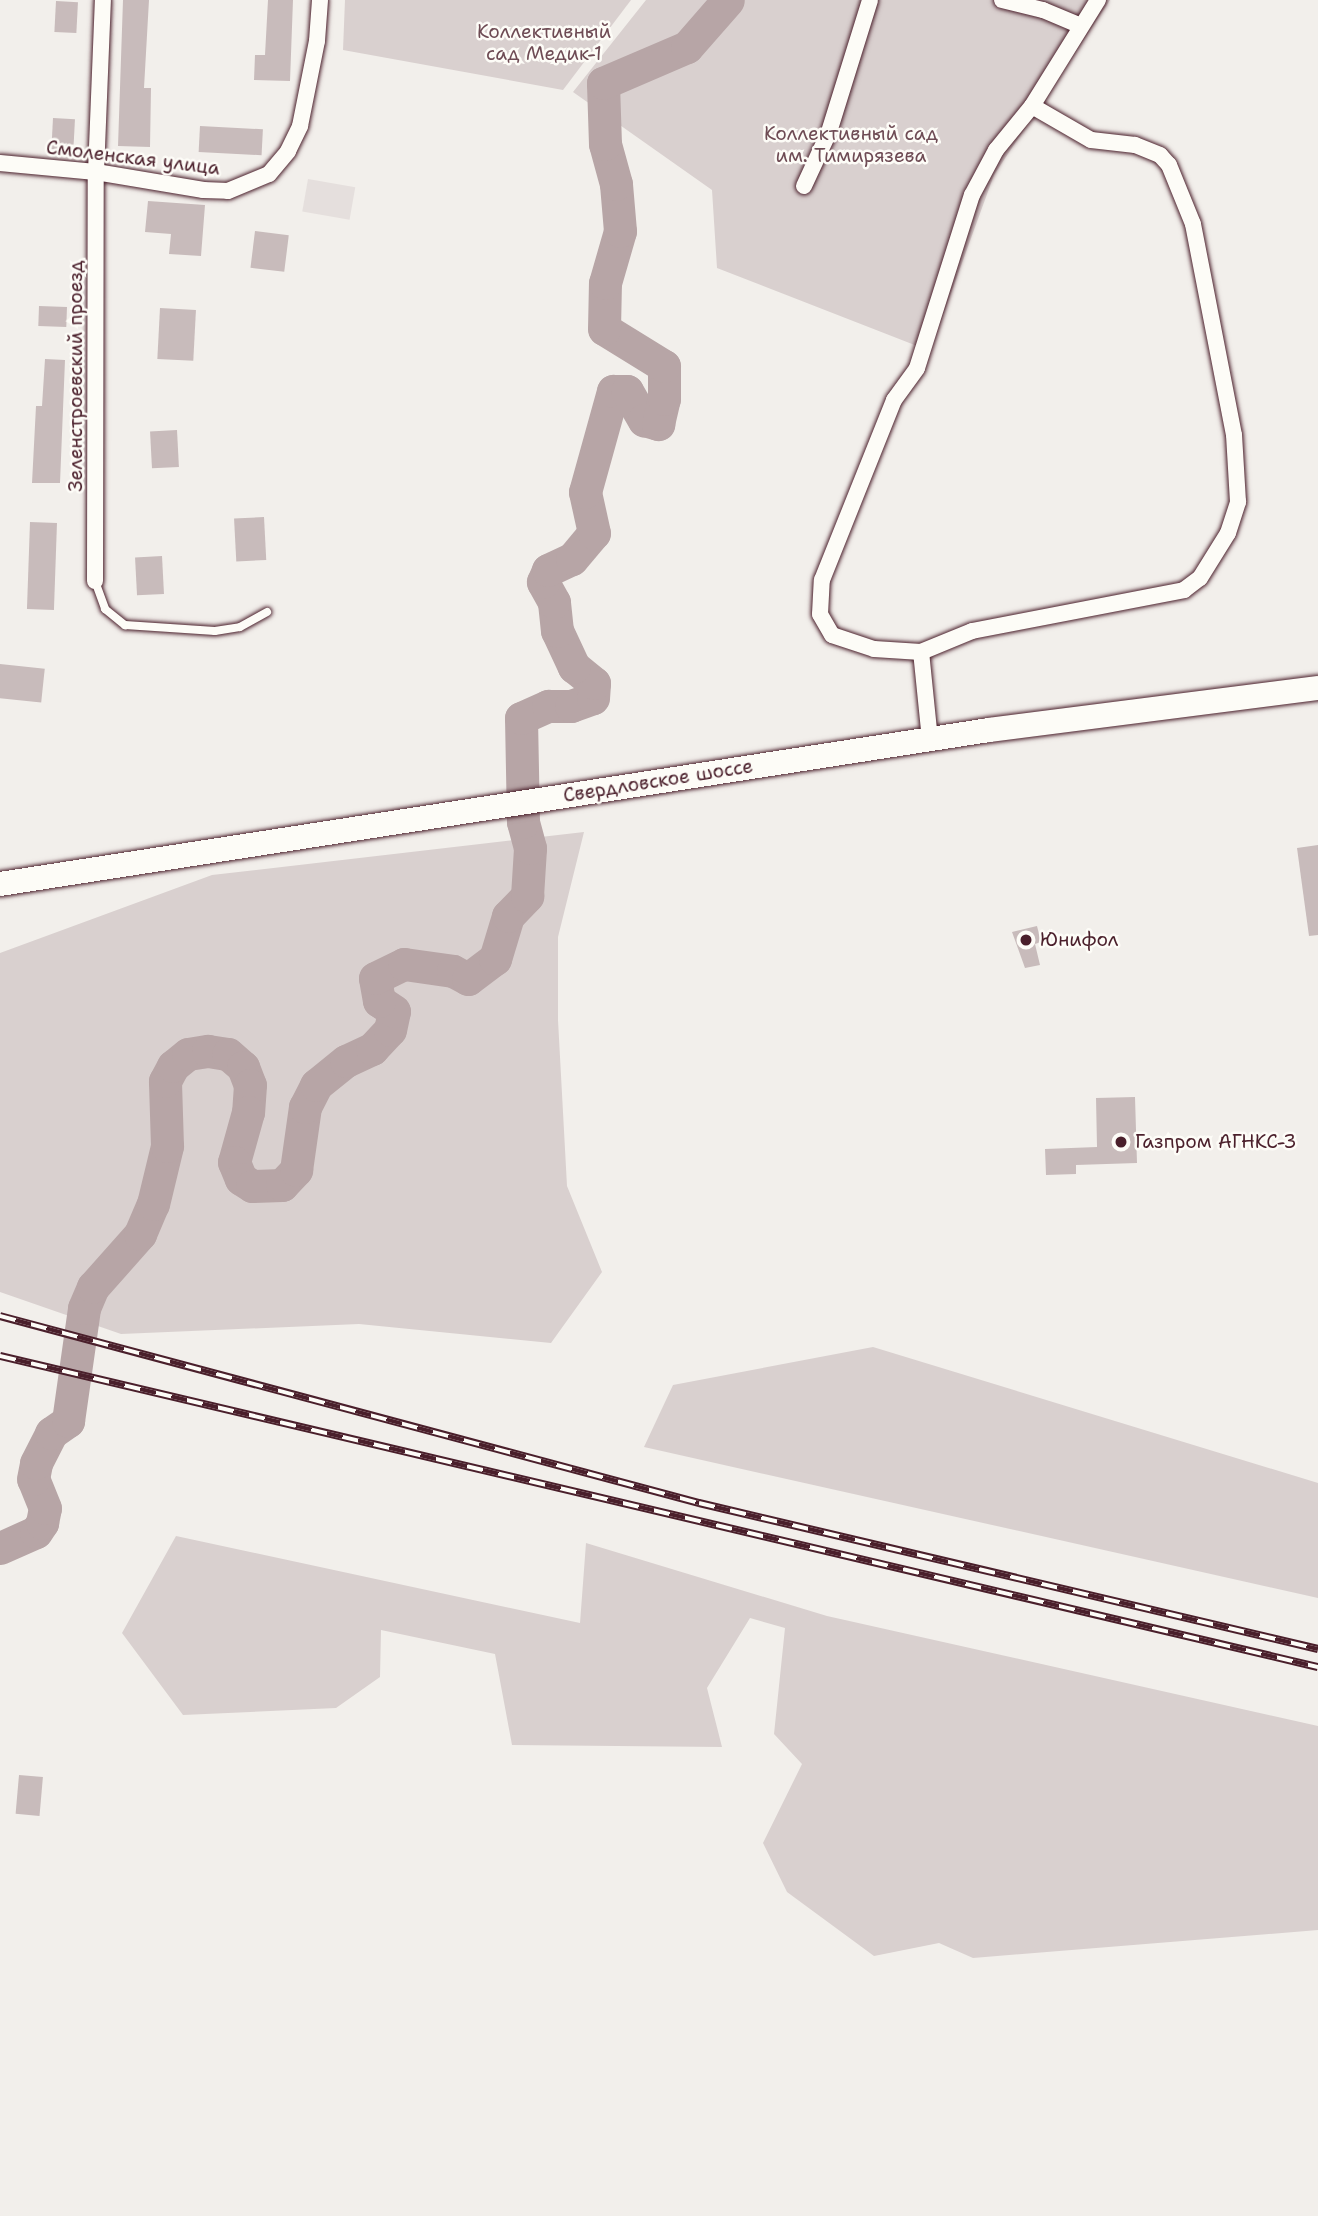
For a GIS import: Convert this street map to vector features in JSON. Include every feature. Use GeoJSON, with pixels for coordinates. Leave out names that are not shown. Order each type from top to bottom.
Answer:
{"type":"FeatureCollection","features":[{"type":"Feature","properties":{"kind":"main road","name":"Свердловское шоссе"},"geometry":{"type":"LineString","coordinates":[[0,884],[930,740],[1318,688]]}},
{"type":"Feature","properties":{"kind":"street","name":"Зеленстроевский проезд"},"geometry":{"type":"LineString","coordinates":[[95,581],[96,172],[103,0]]}},
{"type":"Feature","properties":{"kind":"street","name":"Смоленская улица"},"geometry":{"type":"LineString","coordinates":[[0,163],[96,172],[228,191],[269,174],[289,151],[308,94],[320,0]]}},
{"type":"Feature","properties":{"kind":"street"},"geometry":{"type":"LineString","coordinates":[[804,186],[829,132],[870,0]]}},
{"type":"Feature","properties":{"kind":"street"},"geometry":{"type":"LineString","coordinates":[[1002,0],[1043,10],[1080,26]]}},
{"type":"Feature","properties":{"kind":"street"},"geometry":{"type":"LineString","coordinates":[[1032,106],[1091,140],[1150,149],[1169,165],[1193,224],[1234,435],[1238,502],[1228,533],[1200,578],[1184,590],[972,631],[921,652],[874,649],[841,641],[825,626],[817,600],[894,400],[917,368],[972,195],[996,150],[1032,106],[1098,0]]}},
{"type":"Feature","properties":{"kind":"street"},"geometry":{"type":"LineString","coordinates":[[921,652],[930,740]]}},
{"type":"Feature","properties":{"kind":"lane"},"geometry":{"type":"LineString","coordinates":[[95,581],[105,609],[125,625],[215,631],[240,627],[267,612]]}},
{"type":"Feature","properties":{"kind":"shaded area"},"geometry":{"type":"Polygon","coordinates":[[[308,179],[355,187],[350,220],[302,211],[308,179]]]}},
{"type":"Feature","properties":{"kind":"green space","name":"Коллективный сад Медик-1"},"geometry":{"type":"Polygon","coordinates":[[[345,0],[631,0],[563,90],[343,50],[345,0]]]}},
{"type":"Feature","properties":{"kind":"green space","name":"Коллективный сад им. Тимирязева"},"geometry":{"type":"Polygon","coordinates":[[[646,0],[1110,0],[994,175],[930,351],[717,268],[712,190],[573,92],[646,0]]]}},
{"type":"Feature","properties":{"kind":"green space"},"geometry":{"type":"Polygon","coordinates":[[[584,832],[558,937],[558,1020],[567,1186],[602,1272],[551,1343],[359,1324],[121,1334],[0,1292],[0,953],[212,875],[584,832]]]}},
{"type":"Feature","properties":{"kind":"green space"},"geometry":{"type":"Polygon","coordinates":[[[873,1347],[1318,1483],[1318,1598],[644,1447],[673,1385],[873,1347]]]}},
{"type":"Feature","properties":{"kind":"green space"},"geometry":{"type":"Polygon","coordinates":[[[176,1536],[580,1623],[586,1543],[827,1616],[1318,1726],[1318,1930],[973,1958],[939,1943],[874,1956],[787,1892],[763,1843],[802,1764],[774,1734],[785,1628],[750,1618],[707,1688],[722,1747],[512,1745],[495,1654],[381,1630],[380,1677],[336,1708],[183,1715],[122,1633],[176,1536]]]}},
{"type":"Feature","properties":{"kind":"building"},"geometry":{"type":"Polygon","coordinates":[[[123,0],[149,0],[144,88],[151,88],[150,147],[118,146],[123,0]]]}},
{"type":"Feature","properties":{"kind":"building"},"geometry":{"type":"Polygon","coordinates":[[[268,0],[293,0],[290,81],[254,80],[255,55],[265,55],[268,0]]]}},
{"type":"Feature","properties":{"kind":"building"},"geometry":{"type":"Polygon","coordinates":[[[56,1],[78,2],[76,33],[54,32],[56,1]]]}},
{"type":"Feature","properties":{"kind":"building"},"geometry":{"type":"Polygon","coordinates":[[[53,118],[75,119],[73,150],[51,149],[53,118]]]}},
{"type":"Feature","properties":{"kind":"building"},"geometry":{"type":"Polygon","coordinates":[[[200,126],[263,129],[262,155],[199,152],[200,126]]]}},
{"type":"Feature","properties":{"kind":"building"},"geometry":{"type":"Polygon","coordinates":[[[148,201],[205,205],[201,256],[169,254],[171,234],[145,232],[148,201]]]}},
{"type":"Feature","properties":{"kind":"building"},"geometry":{"type":"Polygon","coordinates":[[[255,231],[289,235],[284,272],[250,268],[255,231]]]}},
{"type":"Feature","properties":{"kind":"building"},"geometry":{"type":"Polygon","coordinates":[[[39,306],[67,307],[66,327],[38,326],[39,306]]]}},
{"type":"Feature","properties":{"kind":"building"},"geometry":{"type":"Polygon","coordinates":[[[160,308],[196,310],[193,361],[157,359],[160,308]]]}},
{"type":"Feature","properties":{"kind":"building"},"geometry":{"type":"Polygon","coordinates":[[[45,359],[65,360],[60,483],[32,483],[36,406],[42,406],[45,359]]]}},
{"type":"Feature","properties":{"kind":"building"},"geometry":{"type":"Polygon","coordinates":[[[177,430],[179,467],[152,468],[150,431],[177,430]]]}},
{"type":"Feature","properties":{"kind":"building"},"geometry":{"type":"Polygon","coordinates":[[[264,517],[266,560],[236,562],[234,519],[264,517]]]}},
{"type":"Feature","properties":{"kind":"building"},"geometry":{"type":"Polygon","coordinates":[[[30,522],[57,523],[54,610],[27,609],[30,522]]]}},
{"type":"Feature","properties":{"kind":"building"},"geometry":{"type":"Polygon","coordinates":[[[162,556],[164,594],[137,595],[135,557],[162,556]]]}},
{"type":"Feature","properties":{"kind":"building"},"geometry":{"type":"Polygon","coordinates":[[[0,664],[45,669],[41,703],[0,698],[0,664]]]}},
{"type":"Feature","properties":{"kind":"building"},"geometry":{"type":"Polygon","coordinates":[[[1318,845],[1318,935],[1309,936],[1297,848],[1318,845]]]}},
{"type":"Feature","properties":{"kind":"building"},"geometry":{"type":"Polygon","coordinates":[[[1037,926],[1041,942],[1035,944],[1040,965],[1025,968],[1012,932],[1037,926]]]}},
{"type":"Feature","properties":{"kind":"building"},"geometry":{"type":"Polygon","coordinates":[[[1135,1097],[1137,1163],[1076,1165],[1076,1174],[1046,1175],[1045,1149],[1097,1147],[1096,1098],[1135,1097]]]}},
{"type":"Feature","properties":{"kind":"building"},"geometry":{"type":"Polygon","coordinates":[[[19,1775],[43,1777],[40,1816],[16,1814],[19,1775]]]}},
{"type":"Feature","properties":{"kind":"waterway"},"geometry":{"type":"LineString","coordinates":[[0,1548],[36,1532],[42,1523],[45,1508],[33,1479],[36,1463],[51,1433],[68,1421],[84,1308],[93,1287],[140,1234],[153,1204],[167,1146],[165,1081],[173,1066],[188,1054],[208,1051],[228,1054],[243,1067],[250,1085],[248,1112],[234,1162],[241,1179],[252,1186],[282,1185],[296,1170],[305,1107],[316,1085],[346,1061],[372,1049],[390,1030],[394,1011],[379,1001],[375,978],[404,964],[453,971],[468,979],[495,959],[508,916],[527,896],[530,848],[523,822],[521,718],[548,706],[571,706],[593,698],[594,683],[574,667],[557,631],[554,602],[543,582],[548,570],[572,559],[594,533],[585,492],[613,391],[627,391],[644,420],[658,424],[664,399],[664,366],[604,329],[605,283],[620,231],[616,184],[605,144],[603,83],[687,47],[728,0]]}},
{"type":"Feature","properties":{"kind":"railway"},"geometry":{"type":"LineString","coordinates":[[0,1316],[699,1503],[1318,1649]]}},
{"type":"Feature","properties":{"kind":"railway"},"geometry":{"type":"LineString","coordinates":[[0,1356],[1318,1667]]}},
{"type":"Feature","properties":{"kind":"place","name":"Юнифол"},"geometry":{"type":"Point","coordinates":[1026,940]}},
{"type":"Feature","properties":{"kind":"place","name":"Газпром АГНКС-3"},"geometry":{"type":"Point","coordinates":[1121,1142]}}]}
